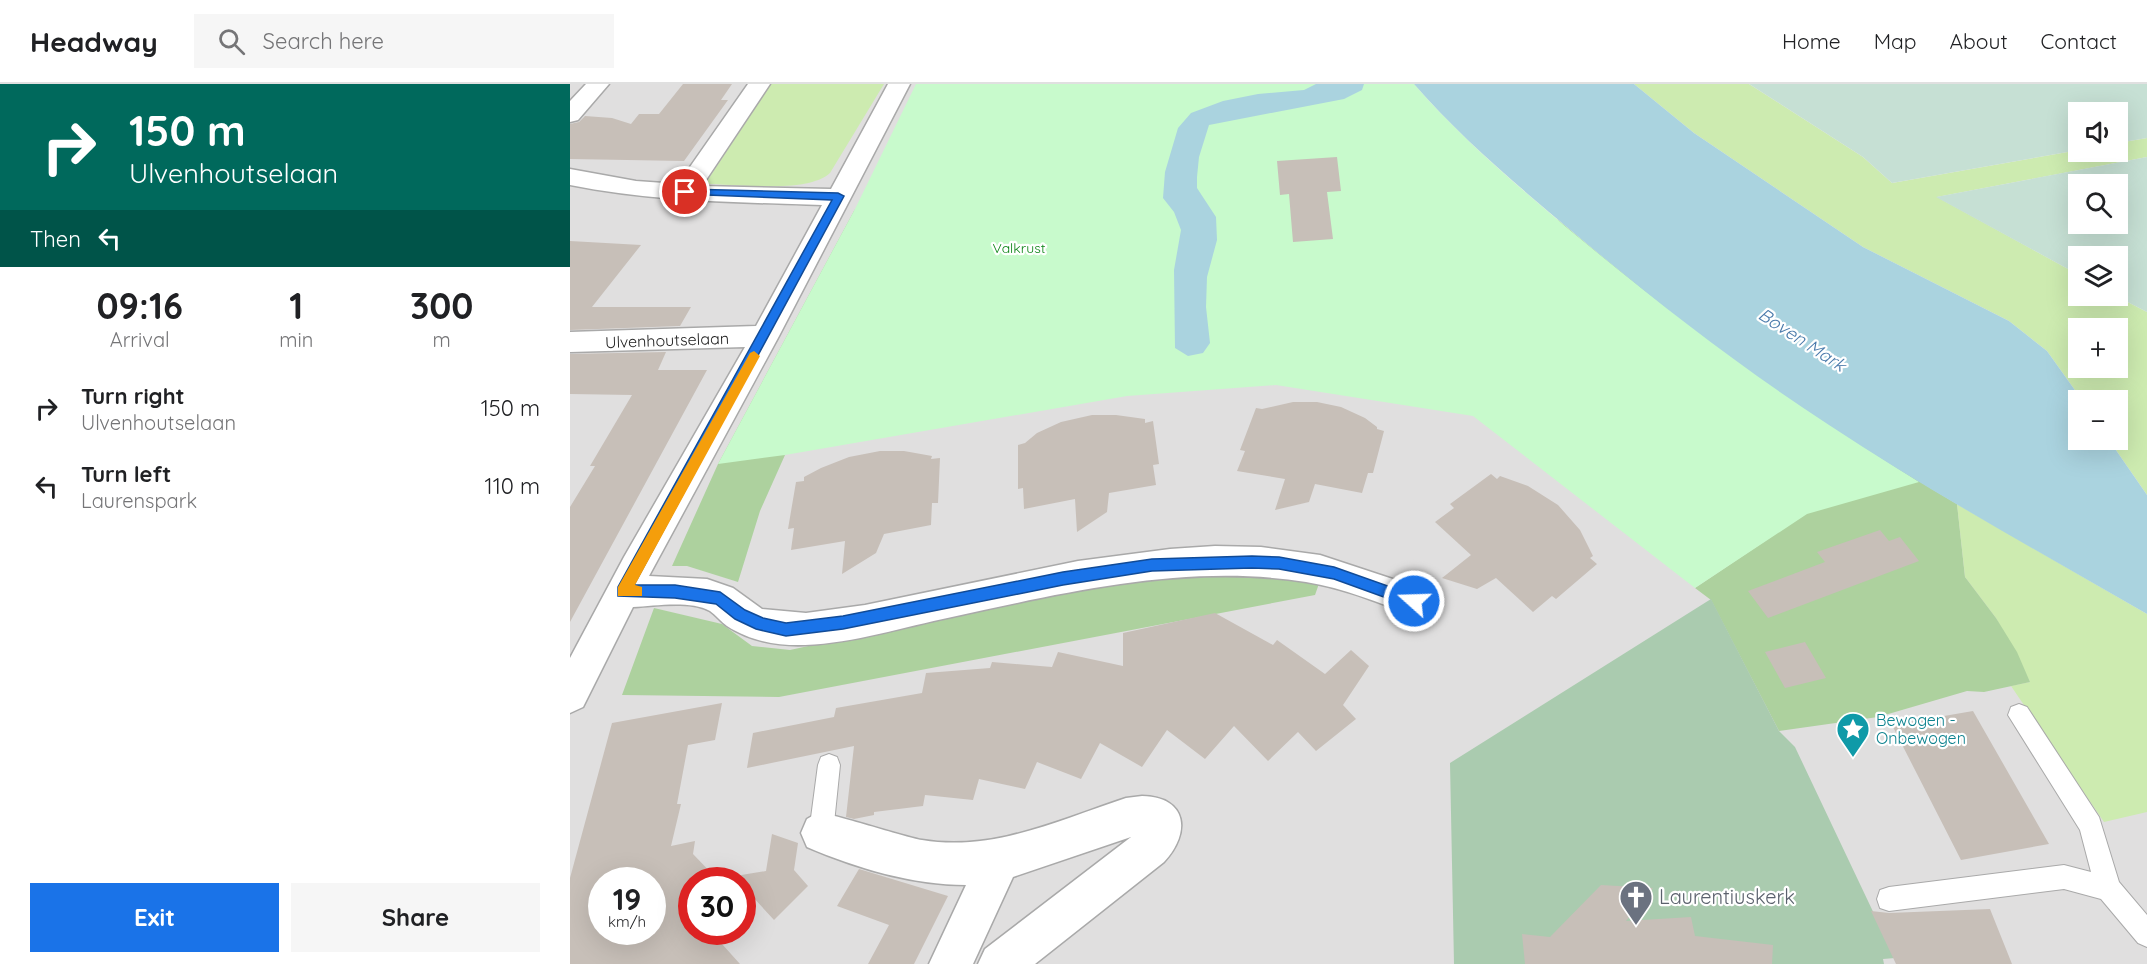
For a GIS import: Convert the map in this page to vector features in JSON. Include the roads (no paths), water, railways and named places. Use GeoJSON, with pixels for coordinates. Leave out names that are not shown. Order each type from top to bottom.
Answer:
{"type":"FeatureCollection","features":[{"type":"Feature","properties":{"kind":"street"},"geometry":{"type":"LineString","coordinates":[[570,115],[598,84]]}},
{"type":"Feature","properties":{"kind":"street"},"geometry":{"type":"LineString","coordinates":[[685,192],[759,84]]}},
{"type":"Feature","properties":{"kind":"street"},"geometry":{"type":"LineString","coordinates":[[570,695],[899,84]]}},
{"type":"Feature","properties":{"kind":"street"},"geometry":{"type":"LineString","coordinates":[[570,177],[614,188],[838,196]]}},
{"type":"Feature","properties":{"kind":"street","name":"Ulvenhoutselaan"},"geometry":{"type":"LineString","coordinates":[[570,342],[765,336]]}},
{"type":"Feature","properties":{"kind":"street"},"geometry":{"type":"LineString","coordinates":[[624,592],[675,591],[720,598],[740,615],[762,625],[786,630],[843,623],[1063,578],[1152,565],[1252,562],[1279,563],[1334,573],[1414,601]]}},
{"type":"Feature","properties":{"kind":"street"},"geometry":{"type":"LineString","coordinates":[[821,833],[913,861],[977,866],[999,861],[1126,818],[1146,815],[1154,817],[1163,827],[1162,835],[1150,848],[1000,964]]}},
{"type":"Feature","properties":{"kind":"street"},"geometry":{"type":"LineString","coordinates":[[951,964],[999,861]]}},
{"type":"Feature","properties":{"kind":"lane"},"geometry":{"type":"LineString","coordinates":[[2019,715],[2091,825],[2108,889],[2147,934]]}},
{"type":"Feature","properties":{"kind":"lane"},"geometry":{"type":"LineString","coordinates":[[821,833],[829,765]]}},
{"type":"Feature","properties":{"kind":"lane"},"geometry":{"type":"LineString","coordinates":[[1889,899],[2064,878],[2108,889]]}},
{"type":"Feature","properties":{"kind":"water"},"geometry":{"type":"Polygon","coordinates":[[[1316,84],[1364,84],[1362,90],[1344,99],[1209,125],[1199,157],[1197,188],[1216,217],[1217,240],[1207,277],[1206,307],[1210,343],[1203,353],[1188,356],[1175,348],[1174,270],[1181,230],[1174,212],[1163,198],[1165,172],[1178,128],[1191,113],[1223,101],[1258,94],[1304,90],[1316,84]]]}},
{"type":"Feature","properties":{"kind":"water","name":"Boven Mark"},"geometry":{"type":"Polygon","coordinates":[[[1414,84],[1634,84],[1694,133],[1863,247],[2009,321],[2047,351],[2075,390],[2068,390],[2068,450],[2116,450],[2147,495],[2147,614],[1907,475],[1796,403],[1731,357],[1636,284],[1532,198],[1491,162],[1414,84]]]}},
{"type":"Feature","properties":{"kind":"place","name":"Bewogen - Onbewogen"},"geometry":{"type":"Point","coordinates":[1853,758]}},
{"type":"Feature","properties":{"kind":"place","name":"Laurentiuskerk"},"geometry":{"type":"Point","coordinates":[1636,926]}},
{"type":"Feature","properties":{"kind":"park label","name":"Valkrust"},"geometry":{"type":"Point","coordinates":[1019,248]}}]}
